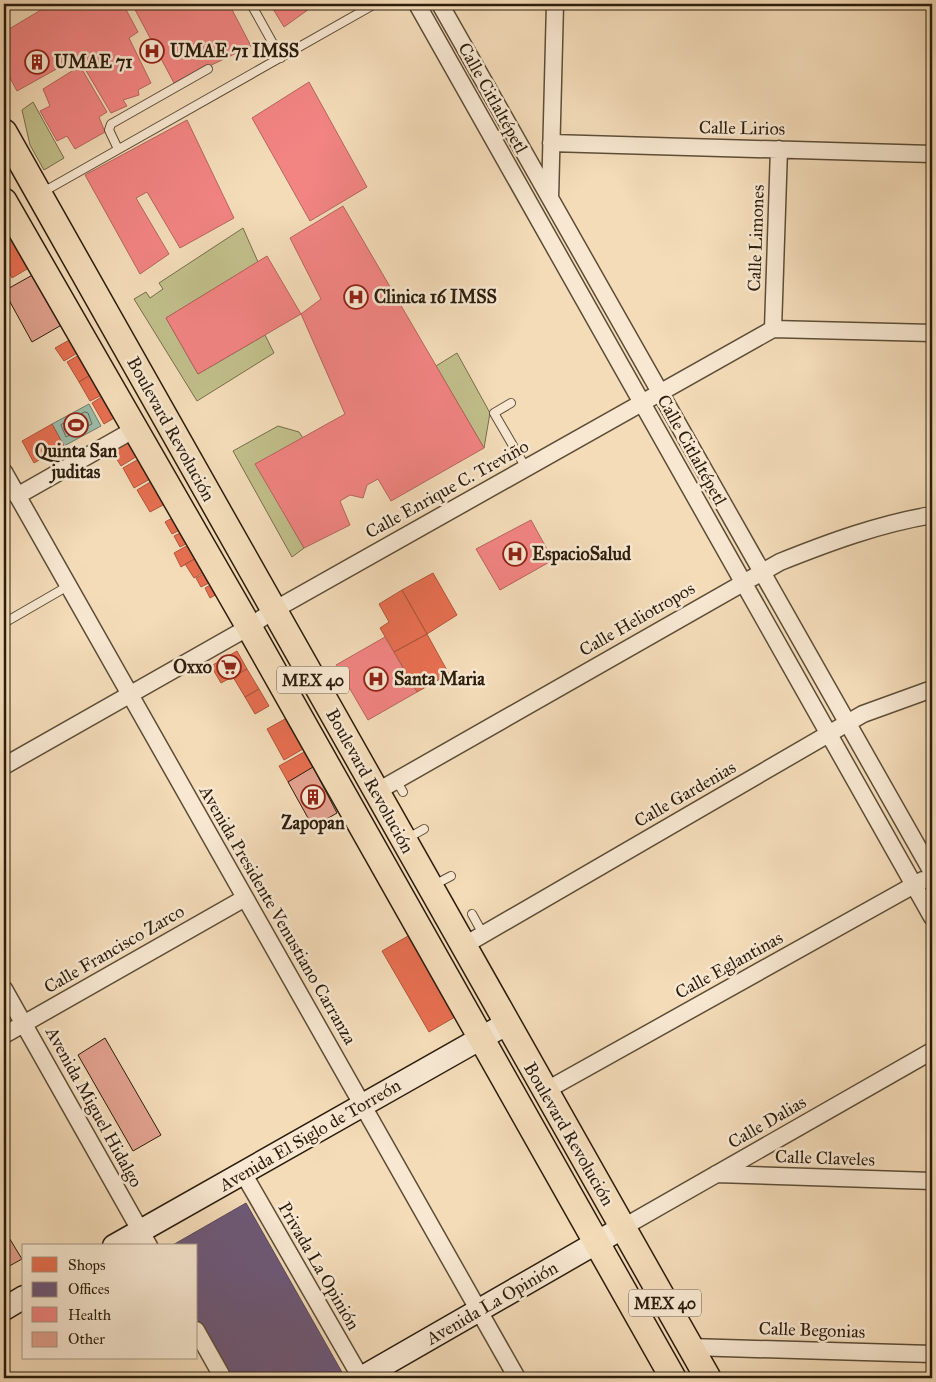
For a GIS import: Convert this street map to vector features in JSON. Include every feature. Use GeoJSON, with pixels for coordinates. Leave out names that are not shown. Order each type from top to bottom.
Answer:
{"type":"FeatureCollection","features":[{"type":"Feature","properties":{"kind":"main road","name":"Boulevard Revolución"},"geometry":{"type":"LineString","coordinates":[[4,132],[274,610],[392,788],[414,834],[473,940],[506,1024],[708,1378]]}},
{"type":"Feature","properties":{"kind":"main road","name":"MEX 40"},"geometry":{"type":"LineString","coordinates":[[6,208],[249,627],[672,1378]]}},
{"type":"Feature","properties":{"kind":"main road","name":"Avenida El Siglo de Torreón"},"geometry":{"type":"LineString","coordinates":[[122,1244],[145,1238],[243,1173],[506,1024]]}},
{"type":"Feature","properties":{"kind":"main road","name":"Avenida La Opinión"},"geometry":{"type":"LineString","coordinates":[[361,1378],[622,1228]]}},
{"type":"Feature","properties":{"kind":"main road"},"geometry":{"type":"LineString","coordinates":[[4,1308],[22,1298]]}},
{"type":"Feature","properties":{"kind":"street","name":"Calle Citlaltépetl"},"geometry":{"type":"LineString","coordinates":[[440,4],[932,873]]}},
{"type":"Feature","properties":{"kind":"street"},"geometry":{"type":"LineString","coordinates":[[550,198],[555,4]]}},
{"type":"Feature","properties":{"kind":"street","name":"Calle Citlaltépetl"},"geometry":{"type":"LineString","coordinates":[[420,7],[932,916]]}},
{"type":"Feature","properties":{"kind":"street","name":"Calle Lirios"},"geometry":{"type":"LineString","coordinates":[[551,143],[932,154]]}},
{"type":"Feature","properties":{"kind":"street","name":"Calle Limones"},"geometry":{"type":"LineString","coordinates":[[773,329],[780,149]]}},
{"type":"Feature","properties":{"kind":"street"},"geometry":{"type":"LineString","coordinates":[[773,329],[932,333]]}},
{"type":"Feature","properties":{"kind":"street","name":"Calle Enrique C. Treviño"},"geometry":{"type":"LineString","coordinates":[[4,766],[249,627],[274,610],[773,329]]}},
{"type":"Feature","properties":{"kind":"street"},"geometry":{"type":"LineString","coordinates":[[9,485],[135,429]]}},
{"type":"Feature","properties":{"kind":"street","name":"Avenida Presidente Venustiano Carranza"},"geometry":{"type":"LineString","coordinates":[[9,485],[130,694],[517,1378]]}},
{"type":"Feature","properties":{"kind":"street","name":"Calle Heliotropos"},"geometry":{"type":"LineString","coordinates":[[392,788],[780,562],[848,535],[892,522],[932,515]]}},
{"type":"Feature","properties":{"kind":"street","name":"Calle Gardenias"},"geometry":{"type":"LineString","coordinates":[[473,940],[848,722],[863,714],[932,689]]}},
{"type":"Feature","properties":{"kind":"street","name":"Calle Eglantinas"},"geometry":{"type":"LineString","coordinates":[[545,1091],[914,885],[932,873]]}},
{"type":"Feature","properties":{"kind":"street","name":"Calle Francisco Zarco"},"geometry":{"type":"LineString","coordinates":[[4,1035],[244,898]]}},
{"type":"Feature","properties":{"kind":"street","name":"Avenida Miguel Hidalgo"},"geometry":{"type":"LineString","coordinates":[[4,989],[145,1238]]}},
{"type":"Feature","properties":{"kind":"street","name":"Calle Dalias"},"geometry":{"type":"LineString","coordinates":[[622,1228],[932,1051]]}},
{"type":"Feature","properties":{"kind":"street","name":"Privada La Opinión"},"geometry":{"type":"LineString","coordinates":[[243,1173],[361,1378]]}},
{"type":"Feature","properties":{"kind":"street","name":"Calle Claveles"},"geometry":{"type":"LineString","coordinates":[[716,1174],[932,1181]]}},
{"type":"Feature","properties":{"kind":"street"},"geometry":{"type":"LineString","coordinates":[[198,1333],[224,1378]]}},
{"type":"Feature","properties":{"kind":"street","name":"Calle Begonias"},"geometry":{"type":"LineString","coordinates":[[690,1347],[932,1354]]}},
{"type":"Feature","properties":{"kind":"lane"},"geometry":{"type":"LineString","coordinates":[[251,4],[281,58]]}},
{"type":"Feature","properties":{"kind":"lane"},"geometry":{"type":"LineString","coordinates":[[39,194],[281,58],[361,7],[375,4]]}},
{"type":"Feature","properties":{"kind":"lane"},"geometry":{"type":"LineString","coordinates":[[118,149],[109,130],[111,124],[208,69]]}},
{"type":"Feature","properties":{"kind":"lane"},"geometry":{"type":"LineString","coordinates":[[511,403],[494,413],[526,468]]}},
{"type":"Feature","properties":{"kind":"lane"},"geometry":{"type":"LineString","coordinates":[[4,623],[68,586]]}},
{"type":"Feature","properties":{"kind":"lane"},"geometry":{"type":"LineString","coordinates":[[472,914],[473,940]]}},
{"type":"Feature","properties":{"kind":"shaded area"},"geometry":{"type":"Polygon","coordinates":[[[33,102],[64,158],[44,170],[30,145],[22,110],[33,102]]]}},
{"type":"Feature","properties":{"kind":"shaded area"},"geometry":{"type":"Polygon","coordinates":[[[243,228],[258,262],[166,318],[198,374],[265,335],[274,353],[197,401],[134,299],[146,292],[150,298],[163,289],[159,283],[243,228]]]}},
{"type":"Feature","properties":{"kind":"shaded area"},"geometry":{"type":"Polygon","coordinates":[[[457,353],[490,413],[484,448],[436,366],[457,353]]]}},
{"type":"Feature","properties":{"kind":"shaded area"},"geometry":{"type":"Polygon","coordinates":[[[278,426],[299,432],[303,438],[256,464],[304,548],[292,557],[233,451],[278,426]]]}},
{"type":"Feature","properties":{"kind":"water","name":"Quinta San juditas"},"geometry":{"type":"Polygon","coordinates":[[[89,404],[101,426],[64,446],[52,424],[89,404]]]}},
{"type":"Feature","properties":{"kind":"building: Shops"},"geometry":{"type":"Polygon","coordinates":[[[10,228],[32,266],[12,278],[4,263],[4,232],[10,228]]]}},
{"type":"Feature","properties":{"kind":"building: Shops"},"geometry":{"type":"Polygon","coordinates":[[[71,339],[79,352],[64,361],[55,348],[71,339]]]}},
{"type":"Feature","properties":{"kind":"building: Shops"},"geometry":{"type":"Polygon","coordinates":[[[79,355],[90,375],[79,382],[67,362],[79,355]]]}},
{"type":"Feature","properties":{"kind":"building: Shops"},"geometry":{"type":"Polygon","coordinates":[[[90,375],[102,395],[90,401],[79,382],[90,375]]]}},
{"type":"Feature","properties":{"kind":"building: Shops"},"geometry":{"type":"Polygon","coordinates":[[[103,396],[116,417],[104,424],[92,403],[103,396]]]}},
{"type":"Feature","properties":{"kind":"building: Shops"},"geometry":{"type":"Polygon","coordinates":[[[52,424],[64,446],[34,463],[22,441],[52,424]]]}},
{"type":"Feature","properties":{"kind":"building: Shops"},"geometry":{"type":"Polygon","coordinates":[[[127,434],[139,455],[121,466],[108,445],[127,434]]]}},
{"type":"Feature","properties":{"kind":"building: Shops"},"geometry":{"type":"Polygon","coordinates":[[[139,459],[150,479],[134,488],[123,468],[139,459]]]}},
{"type":"Feature","properties":{"kind":"building: Shops"},"geometry":{"type":"Polygon","coordinates":[[[152,481],[165,504],[150,512],[137,490],[152,481]]]}},
{"type":"Feature","properties":{"kind":"building: Shops"},"geometry":{"type":"Polygon","coordinates":[[[174,517],[182,529],[172,534],[165,522],[174,517]]]}},
{"type":"Feature","properties":{"kind":"building: Shops"},"geometry":{"type":"Polygon","coordinates":[[[182,532],[188,543],[180,547],[174,536],[182,532]]]}},
{"type":"Feature","properties":{"kind":"building: Shops"},"geometry":{"type":"Polygon","coordinates":[[[190,544],[198,557],[181,567],[174,553],[190,544]]]}},
{"type":"Feature","properties":{"kind":"building: Shops"},"geometry":{"type":"Polygon","coordinates":[[[198,557],[206,571],[194,578],[185,564],[198,557]]]}},
{"type":"Feature","properties":{"kind":"building: Shops"},"geometry":{"type":"Polygon","coordinates":[[[206,573],[211,582],[201,587],[196,578],[206,573]]]}},
{"type":"Feature","properties":{"kind":"building: Shops"},"geometry":{"type":"Polygon","coordinates":[[[433,573],[457,615],[427,634],[402,590],[433,573]]]}},
{"type":"Feature","properties":{"kind":"building: Shops"},"geometry":{"type":"Polygon","coordinates":[[[214,583],[219,593],[210,598],[205,588],[214,583]]]}},
{"type":"Feature","properties":{"kind":"building: Shops"},"geometry":{"type":"Polygon","coordinates":[[[402,590],[427,634],[394,652],[380,628],[389,622],[379,604],[402,590]]]}},
{"type":"Feature","properties":{"kind":"building: Shops"},"geometry":{"type":"Polygon","coordinates":[[[427,634],[449,674],[417,692],[394,652],[427,634]]]}},
{"type":"Feature","properties":{"kind":"building: Shops","name":"Oxxo"},"geometry":{"type":"Polygon","coordinates":[[[237,651],[247,669],[221,683],[211,666],[237,651]]]}},
{"type":"Feature","properties":{"kind":"building: Shops"},"geometry":{"type":"Polygon","coordinates":[[[247,669],[259,689],[245,697],[233,677],[247,669]]]}},
{"type":"Feature","properties":{"kind":"building: Shops"},"geometry":{"type":"Polygon","coordinates":[[[259,689],[269,706],[255,714],[245,697],[259,689]]]}},
{"type":"Feature","properties":{"kind":"building: Shops"},"geometry":{"type":"Polygon","coordinates":[[[285,719],[303,749],[284,760],[267,729],[285,719]]]}},
{"type":"Feature","properties":{"kind":"building: Shops"},"geometry":{"type":"Polygon","coordinates":[[[304,752],[313,767],[288,782],[279,766],[304,752]]]}},
{"type":"Feature","properties":{"kind":"building: Shops"},"geometry":{"type":"Polygon","coordinates":[[[408,936],[455,1017],[429,1032],[382,951],[408,936]]]}},
{"type":"Feature","properties":{"kind":"building: Offices"},"geometry":{"type":"Polygon","coordinates":[[[246,1203],[343,1374],[337,1378],[232,1378],[198,1319],[198,1244],[174,1244],[246,1203]]]}},
{"type":"Feature","properties":{"kind":"building: Health","name":"UMAE 71"},"geometry":{"type":"Polygon","coordinates":[[[51,4],[123,4],[138,32],[129,38],[151,83],[138,90],[139,95],[123,100],[127,106],[111,113],[78,57],[17,91],[4,67],[4,32],[51,4]]]}},
{"type":"Feature","properties":{"kind":"building: Health"},"geometry":{"type":"Polygon","coordinates":[[[132,4],[229,4],[251,46],[174,83],[132,4]]]}},
{"type":"Feature","properties":{"kind":"building: Health"},"geometry":{"type":"Polygon","coordinates":[[[270,4],[316,4],[284,27],[270,4]]]}},
{"type":"Feature","properties":{"kind":"building: Health"},"geometry":{"type":"Polygon","coordinates":[[[80,66],[107,112],[99,117],[105,132],[75,149],[67,136],[57,141],[40,111],[50,106],[43,89],[80,66]]]}},
{"type":"Feature","properties":{"kind":"building: Health"},"geometry":{"type":"Polygon","coordinates":[[[309,82],[367,187],[310,221],[252,118],[309,82]]]}},
{"type":"Feature","properties":{"kind":"building: Health"},"geometry":{"type":"Polygon","coordinates":[[[187,120],[234,218],[180,248],[147,192],[136,198],[169,254],[140,274],[85,175],[187,120]]]}},
{"type":"Feature","properties":{"kind":"building: Health"},"geometry":{"type":"Polygon","coordinates":[[[343,206],[484,448],[391,501],[378,479],[367,485],[363,498],[350,495],[340,501],[350,525],[304,548],[255,464],[345,414],[301,314],[321,299],[290,238],[343,206]]]}},
{"type":"Feature","properties":{"kind":"building: Health"},"geometry":{"type":"Polygon","coordinates":[[[267,256],[301,314],[198,374],[166,318],[267,256]]]}},
{"type":"Feature","properties":{"kind":"building: Health","name":"EspacioSalud"},"geometry":{"type":"Polygon","coordinates":[[[531,520],[553,560],[500,590],[476,549],[531,520]]]}},
{"type":"Feature","properties":{"kind":"building: Health","name":"Santa Maria"},"geometry":{"type":"Polygon","coordinates":[[[385,637],[417,692],[368,720],[336,665],[385,637]]]}},
{"type":"Feature","properties":{"kind":"building: Other"},"geometry":{"type":"Polygon","coordinates":[[[36,273],[65,323],[32,342],[4,291],[36,273]]]}},
{"type":"Feature","properties":{"kind":"building: Other","name":"Zapopan"},"geometry":{"type":"Polygon","coordinates":[[[313,767],[337,813],[313,827],[288,782],[313,767]]]}},
{"type":"Feature","properties":{"kind":"building: Other"},"geometry":{"type":"Polygon","coordinates":[[[105,1038],[161,1135],[133,1151],[78,1055],[105,1038]]]}},
{"type":"Feature","properties":{"kind":"building: Other"},"geometry":{"type":"Polygon","coordinates":[[[8,1236],[22,1259],[4,1269],[4,1238],[8,1236]]]}},
{"type":"Feature","properties":{"kind":"place","name":"UMAE 71 IMSS"},"geometry":{"type":"Point","coordinates":[152,51]}},
{"type":"Feature","properties":{"kind":"place","name":"UMAE 71"},"geometry":{"type":"Point","coordinates":[37,62]}},
{"type":"Feature","properties":{"kind":"place","name":"Clinica 16 IMSS"},"geometry":{"type":"Point","coordinates":[356,297]}},
{"type":"Feature","properties":{"kind":"place","name":"Quinta San juditas"},"geometry":{"type":"Point","coordinates":[76,425]}},
{"type":"Feature","properties":{"kind":"place","name":"EspacioSalud"},"geometry":{"type":"Point","coordinates":[515,554]}},
{"type":"Feature","properties":{"kind":"place","name":"Oxxo"},"geometry":{"type":"Point","coordinates":[229,667]}},
{"type":"Feature","properties":{"kind":"place","name":"Santa Maria"},"geometry":{"type":"Point","coordinates":[376,679]}},
{"type":"Feature","properties":{"kind":"place","name":"Zapopan"},"geometry":{"type":"Point","coordinates":[313,797]}}]}
